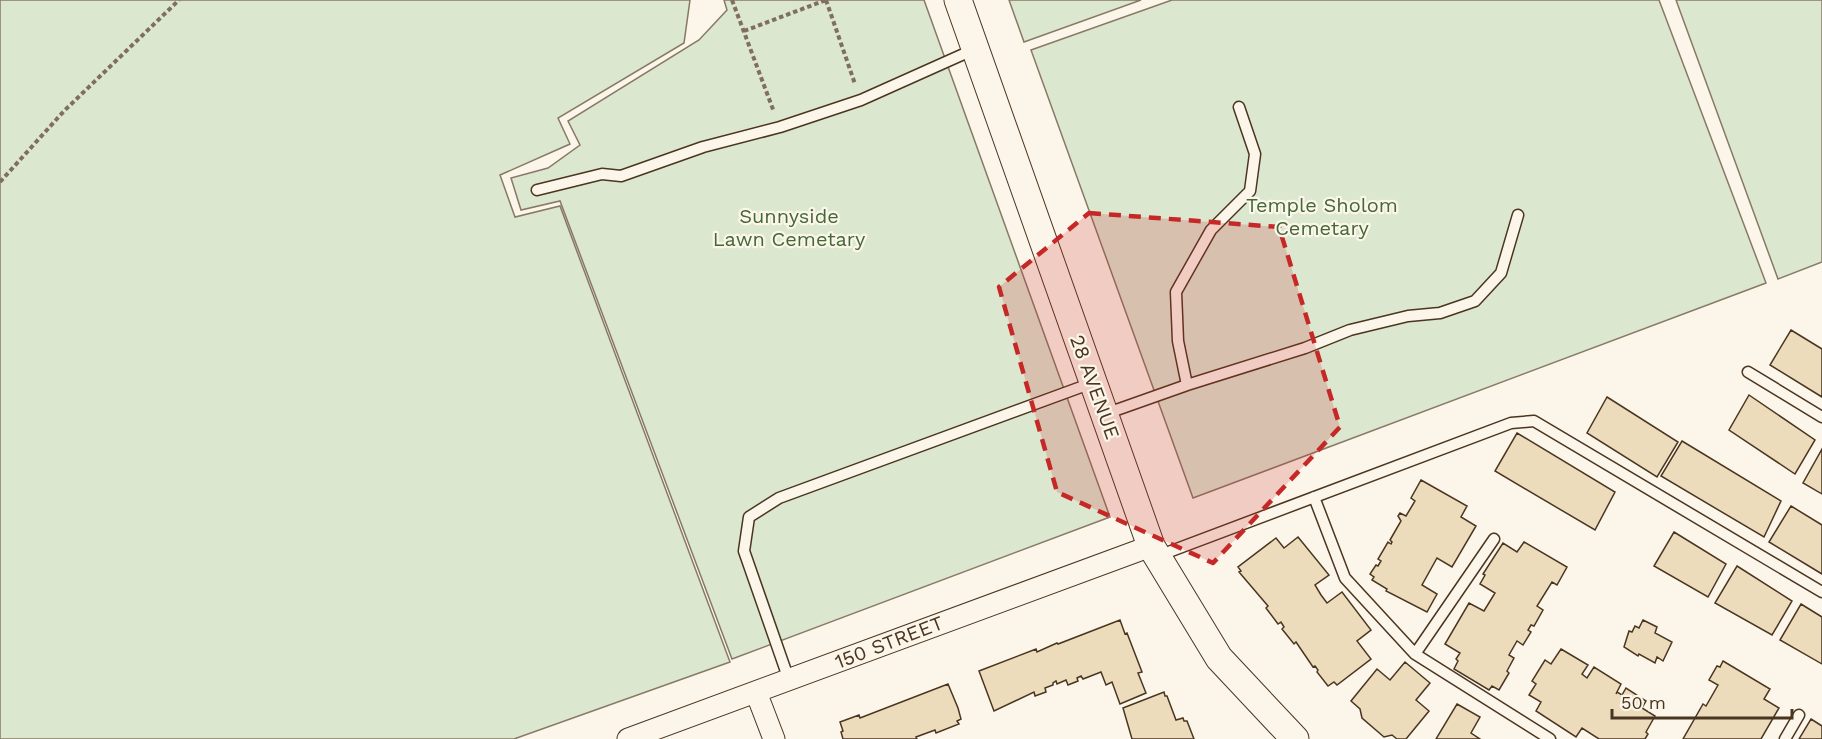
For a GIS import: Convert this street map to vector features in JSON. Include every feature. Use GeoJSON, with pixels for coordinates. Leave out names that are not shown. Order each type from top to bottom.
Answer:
{"type":"FeatureCollection","features":[{"type":"Feature","properties":{"kind":"street","name":"28 AVENUE"},"geometry":{"type":"LineString","coordinates":[[958,0],[1154,551],[1219,658],[1295,739]]}},
{"type":"Feature","properties":{"kind":"street","name":"150 STREET"},"geometry":{"type":"LineString","coordinates":[[628,739],[1154,551]]}},
{"type":"Feature","properties":{"kind":"street"},"geometry":{"type":"LineString","coordinates":[[756,692],[774,739]]}},
{"type":"Feature","properties":{"kind":"lane"},"geometry":{"type":"LineString","coordinates":[[537,190],[602,174],[621,176],[703,147],[780,127],[861,100],[975,49]]}},
{"type":"Feature","properties":{"kind":"lane"},"geometry":{"type":"LineString","coordinates":[[1187,385],[1178,341],[1176,292],[1211,230],[1250,191],[1255,154],[1239,107]]}},
{"type":"Feature","properties":{"kind":"lane"},"geometry":{"type":"LineString","coordinates":[[1104,414],[1305,348],[1350,330],[1408,316],[1440,313],[1475,302],[1501,273],[1518,215]]}},
{"type":"Feature","properties":{"kind":"lane"},"geometry":{"type":"LineString","coordinates":[[1749,372],[1822,417]]}},
{"type":"Feature","properties":{"kind":"lane"},"geometry":{"type":"LineString","coordinates":[[789,680],[744,551],[749,517],[779,498],[1093,383]]}},
{"type":"Feature","properties":{"kind":"lane"},"geometry":{"type":"LineString","coordinates":[[1154,551],[1314,497],[1511,423],[1534,421],[1822,592]]}},
{"type":"Feature","properties":{"kind":"lane"},"geometry":{"type":"LineString","coordinates":[[1314,497],[1345,578],[1415,654],[1550,739]]}},
{"type":"Feature","properties":{"kind":"lane"},"geometry":{"type":"LineString","coordinates":[[1415,654],[1494,539]]}},
{"type":"Feature","properties":{"kind":"lane"},"geometry":{"type":"LineString","coordinates":[[1785,739],[1799,715]]}},
{"type":"Feature","properties":{"kind":"path"},"geometry":{"type":"LineString","coordinates":[[0,182],[64,111],[179,0]]}},
{"type":"Feature","properties":{"kind":"path"},"geometry":{"type":"LineString","coordinates":[[732,0],[780,127]]}},
{"type":"Feature","properties":{"kind":"path"},"geometry":{"type":"LineString","coordinates":[[744,32],[826,0],[861,100]]}},
{"type":"Feature","properties":{"kind":"highlighted area"},"geometry":{"type":"Polygon","coordinates":[[[1089,213],[1279,227],[1340,427],[1213,563],[1057,492],[999,287],[1089,213]]]}},
{"type":"Feature","properties":{"kind":"green space"},"geometry":{"type":"Polygon","coordinates":[[[0,0],[690,0],[684,43],[558,118],[570,144],[500,175],[515,217],[560,206],[730,662],[514,739],[0,739],[0,0]]]}},
{"type":"Feature","properties":{"kind":"green space","name":"Sunnyside Lawn Cemetary"},"geometry":{"type":"Polygon","coordinates":[[[724,0],[924,0],[1110,517],[732,659],[560,201],[521,210],[511,178],[548,168],[580,145],[568,121],[699,40],[727,10],[724,0]]]}},
{"type":"Feature","properties":{"kind":"green space"},"geometry":{"type":"Polygon","coordinates":[[[1009,0],[1141,0],[1024,42],[1009,0]]]}},
{"type":"Feature","properties":{"kind":"green space","name":"Temple Sholom Cemetary"},"geometry":{"type":"Polygon","coordinates":[[[1172,0],[1659,0],[1766,283],[1193,498],[1031,50],[1172,0]]]}},
{"type":"Feature","properties":{"kind":"green space"},"geometry":{"type":"Polygon","coordinates":[[[1676,0],[1822,0],[1822,262],[1778,279],[1676,0]]]}},
{"type":"Feature","properties":{"kind":"building"},"geometry":{"type":"Polygon","coordinates":[[[1791,330],[1822,349],[1822,397],[1770,365],[1791,330]]]}},
{"type":"Feature","properties":{"kind":"building"},"geometry":{"type":"Polygon","coordinates":[[[1749,395],[1815,440],[1795,474],[1729,430],[1749,395]]]}},
{"type":"Feature","properties":{"kind":"building"},"geometry":{"type":"Polygon","coordinates":[[[1607,397],[1678,442],[1657,477],[1587,433],[1607,397]]]}},
{"type":"Feature","properties":{"kind":"building"},"geometry":{"type":"Polygon","coordinates":[[[1517,433],[1615,492],[1595,530],[1495,471],[1517,433]]]}},
{"type":"Feature","properties":{"kind":"building"},"geometry":{"type":"Polygon","coordinates":[[[1682,441],[1781,501],[1764,537],[1661,476],[1682,441]]]}},
{"type":"Feature","properties":{"kind":"building"},"geometry":{"type":"Polygon","coordinates":[[[1822,449],[1822,494],[1803,483],[1822,449]]]}},
{"type":"Feature","properties":{"kind":"building"},"geometry":{"type":"Polygon","coordinates":[[[1421,480],[1467,506],[1461,517],[1476,526],[1452,567],[1437,558],[1422,585],[1437,594],[1427,612],[1386,591],[1387,589],[1372,580],[1374,577],[1370,574],[1381,561],[1378,559],[1388,542],[1391,544],[1392,542],[1390,540],[1401,521],[1398,516],[1400,513],[1406,516],[1415,501],[1411,498],[1421,480]]]}},
{"type":"Feature","properties":{"kind":"building"},"geometry":{"type":"Polygon","coordinates":[[[1791,506],[1822,525],[1822,574],[1769,542],[1791,506]]]}},
{"type":"Feature","properties":{"kind":"building"},"geometry":{"type":"Polygon","coordinates":[[[1674,532],[1726,564],[1708,597],[1654,566],[1674,532]]]}},
{"type":"Feature","properties":{"kind":"building"},"geometry":{"type":"Polygon","coordinates":[[[1298,537],[1329,575],[1315,585],[1327,603],[1342,592],[1371,630],[1357,641],[1371,659],[1337,685],[1334,682],[1328,686],[1296,642],[1294,644],[1282,629],[1284,627],[1281,622],[1278,624],[1266,608],[1268,606],[1239,572],[1241,571],[1238,567],[1276,538],[1284,548],[1298,537]]]}},
{"type":"Feature","properties":{"kind":"building"},"geometry":{"type":"Polygon","coordinates":[[[1524,542],[1567,567],[1557,585],[1552,582],[1537,606],[1543,610],[1534,626],[1531,625],[1528,630],[1531,632],[1523,645],[1517,641],[1509,655],[1514,658],[1507,671],[1509,673],[1499,690],[1492,686],[1489,690],[1454,669],[1460,653],[1445,644],[1469,603],[1484,611],[1495,593],[1480,584],[1485,575],[1483,574],[1503,543],[1517,552],[1524,542]]]}},
{"type":"Feature","properties":{"kind":"building"},"geometry":{"type":"Polygon","coordinates":[[[1737,566],[1792,601],[1772,635],[1715,603],[1737,566]]]}},
{"type":"Feature","properties":{"kind":"building"},"geometry":{"type":"Polygon","coordinates":[[[1801,604],[1822,617],[1822,664],[1780,640],[1801,604]]]}},
{"type":"Feature","properties":{"kind":"building"},"geometry":{"type":"Polygon","coordinates":[[[1120,620],[1142,672],[1138,673],[1146,693],[1120,704],[1112,682],[1106,685],[1101,672],[1083,679],[1081,676],[1077,678],[1078,681],[1068,685],[1066,680],[1057,684],[1056,681],[1045,688],[1046,692],[1035,696],[1034,692],[994,711],[979,671],[1036,649],[1037,652],[1120,620]]]}},
{"type":"Feature","properties":{"kind":"building"},"geometry":{"type":"Polygon","coordinates":[[[1643,620],[1657,627],[1655,633],[1672,642],[1663,661],[1657,657],[1655,663],[1624,647],[1629,631],[1632,632],[1635,626],[1639,628],[1643,620]]]}},
{"type":"Feature","properties":{"kind":"building"},"geometry":{"type":"Polygon","coordinates":[[[1561,649],[1588,665],[1582,674],[1587,678],[1594,667],[1621,684],[1617,692],[1622,695],[1626,688],[1646,701],[1642,708],[1655,716],[1646,732],[1648,734],[1645,739],[1599,739],[1582,728],[1576,737],[1536,711],[1541,702],[1529,695],[1536,684],[1532,681],[1545,660],[1551,664],[1561,649]]]}},
{"type":"Feature","properties":{"kind":"building"},"geometry":{"type":"Polygon","coordinates":[[[1723,661],[1770,689],[1764,699],[1779,708],[1761,739],[1683,739],[1703,704],[1706,706],[1718,685],[1709,680],[1717,666],[1720,667],[1723,661]]]}},
{"type":"Feature","properties":{"kind":"building"},"geometry":{"type":"Polygon","coordinates":[[[1405,662],[1430,683],[1416,700],[1429,711],[1406,739],[1397,739],[1392,735],[1384,737],[1362,718],[1360,709],[1351,701],[1377,669],[1390,680],[1405,662]]]}},
{"type":"Feature","properties":{"kind":"building"},"geometry":{"type":"Polygon","coordinates":[[[948,684],[958,708],[961,719],[957,721],[959,724],[936,733],[935,730],[916,737],[917,739],[843,739],[840,722],[859,715],[860,718],[948,684]]]}},
{"type":"Feature","properties":{"kind":"building"},"geometry":{"type":"Polygon","coordinates":[[[1164,692],[1176,720],[1183,718],[1187,721],[1194,739],[1132,739],[1123,708],[1164,692]]]}},
{"type":"Feature","properties":{"kind":"building"},"geometry":{"type":"Polygon","coordinates":[[[1457,704],[1480,717],[1471,733],[1480,739],[1436,739],[1457,704]]]}},
{"type":"Feature","properties":{"kind":"building"},"geometry":{"type":"Polygon","coordinates":[[[1811,719],[1822,726],[1822,739],[1799,739],[1811,719]]]}}]}
